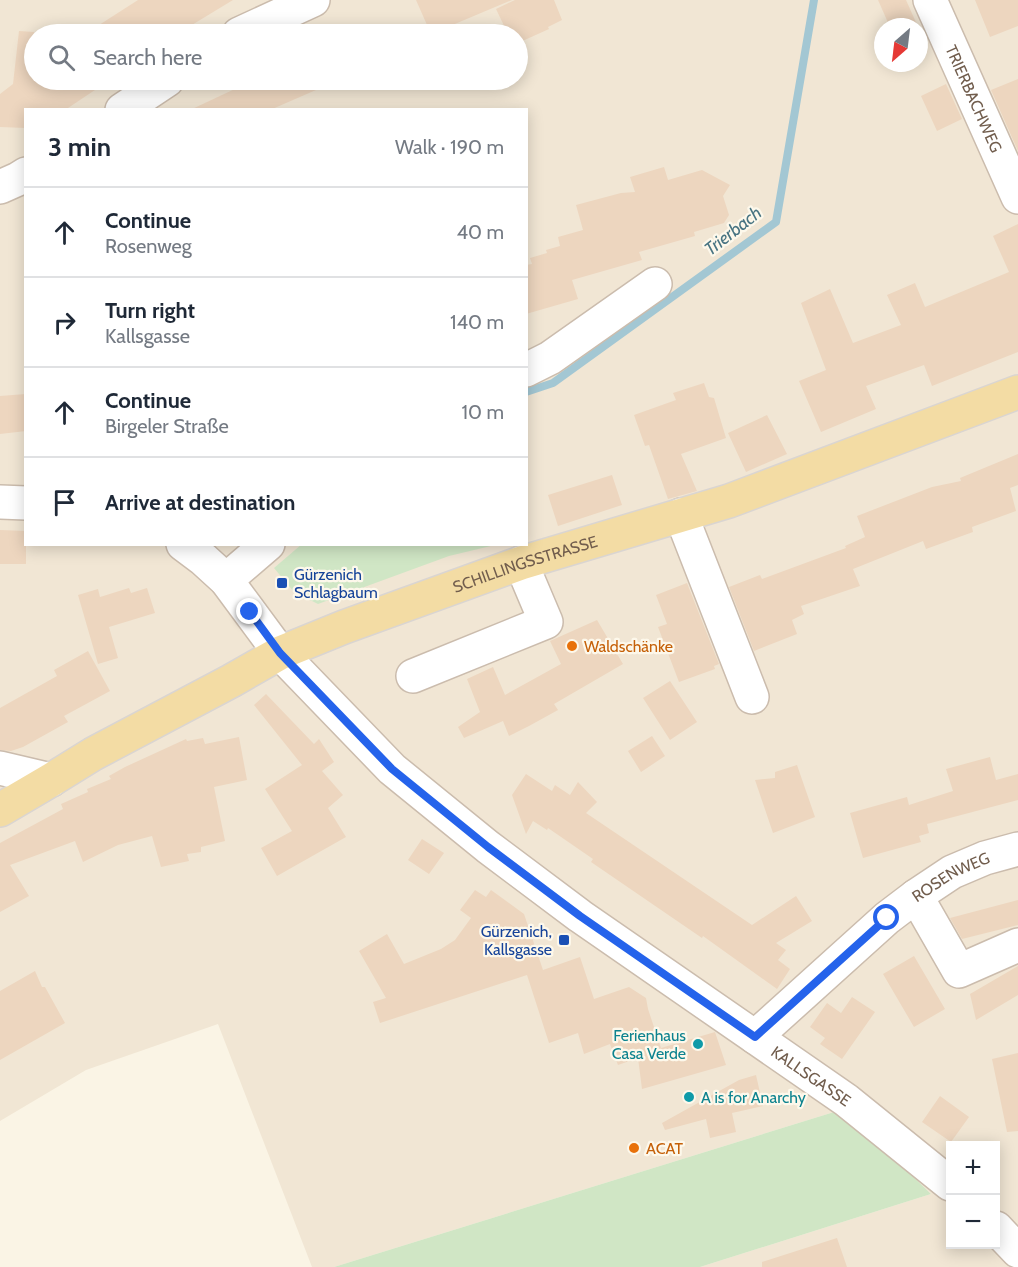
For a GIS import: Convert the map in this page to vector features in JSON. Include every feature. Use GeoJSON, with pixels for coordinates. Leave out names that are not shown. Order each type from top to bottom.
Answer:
{"type":"FeatureCollection","features":[{"type":"Feature","properties":{"kind":"main road","name":"SCHILLINGSSTRASSE"},"geometry":{"type":"LineString","coordinates":[[0,810],[93,754],[280,653],[344,627],[521,563],[729,501],[1018,392]]}},
{"type":"Feature","properties":{"kind":"street"},"geometry":{"type":"LineString","coordinates":[[260,24],[313,0]]}},
{"type":"Feature","properties":{"kind":"street","name":"TRIERBACHWEG"},"geometry":{"type":"LineString","coordinates":[[930,0],[1018,197]]}},
{"type":"Feature","properties":{"kind":"street"},"geometry":{"type":"LineString","coordinates":[[125,108],[152,90]]}},
{"type":"Feature","properties":{"kind":"street"},"geometry":{"type":"LineString","coordinates":[[0,187],[24,175]]}},
{"type":"Feature","properties":{"kind":"street"},"geometry":{"type":"LineString","coordinates":[[528,369],[550,358],[655,285]]}},
{"type":"Feature","properties":{"kind":"street"},"geometry":{"type":"LineString","coordinates":[[0,502],[24,503]]}},
{"type":"Feature","properties":{"kind":"street"},"geometry":{"type":"LineString","coordinates":[[681,515],[752,697]]}},
{"type":"Feature","properties":{"kind":"street","name":"KALLSGASSE"},"geometry":{"type":"LineString","coordinates":[[186,546],[226,580],[280,653],[392,769],[488,847],[580,916],[846,1100],[946,1180]]}},
{"type":"Feature","properties":{"kind":"street"},"geometry":{"type":"LineString","coordinates":[[226,580],[266,546]]}},
{"type":"Feature","properties":{"kind":"street"},"geometry":{"type":"LineString","coordinates":[[413,676],[546,622],[521,563]]}},
{"type":"Feature","properties":{"kind":"street"},"geometry":{"type":"LineString","coordinates":[[0,768],[51,780]]}},
{"type":"Feature","properties":{"kind":"street","name":"ROSENWEG"},"geometry":{"type":"LineString","coordinates":[[755,1037],[887,918],[916,896],[952,872],[985,858],[1018,849]]}},
{"type":"Feature","properties":{"kind":"street"},"geometry":{"type":"LineString","coordinates":[[916,896],[959,971],[1018,945]]}},
{"type":"Feature","properties":{"kind":"street"},"geometry":{"type":"LineString","coordinates":[[1001,1267],[1010,1236]]}},
{"type":"Feature","properties":{"kind":"shaded area"},"geometry":{"type":"Polygon","coordinates":[[[0,0],[1018,0],[1018,1267],[700,1267],[931,1194],[897,1161],[834,1112],[334,1267],[312,1267],[218,1024],[86,1070],[0,1121],[0,0]]]}},
{"type":"Feature","properties":{"kind":"green space"},"geometry":{"type":"Polygon","coordinates":[[[300,546],[491,546],[449,556],[318,604],[294,592],[274,568],[300,546]]]}},
{"type":"Feature","properties":{"kind":"green space"},"geometry":{"type":"Polygon","coordinates":[[[834,1112],[897,1161],[931,1194],[700,1267],[334,1267],[834,1112]]]}},
{"type":"Feature","properties":{"kind":"building"},"geometry":{"type":"Polygon","coordinates":[[[138,0],[233,0],[193,24],[101,24],[138,0]]]}},
{"type":"Feature","properties":{"kind":"building"},"geometry":{"type":"Polygon","coordinates":[[[416,0],[512,0],[455,24],[427,24],[416,0]]]}},
{"type":"Feature","properties":{"kind":"building"},"geometry":{"type":"Polygon","coordinates":[[[515,0],[554,0],[562,20],[528,38],[528,24],[503,24],[496,9],[515,0]]]}},
{"type":"Feature","properties":{"kind":"building"},"geometry":{"type":"Polygon","coordinates":[[[878,0],[906,0],[914,18],[886,18],[878,0]]]}},
{"type":"Feature","properties":{"kind":"building"},"geometry":{"type":"Polygon","coordinates":[[[975,0],[1018,0],[1018,26],[990,37],[975,0]]]}},
{"type":"Feature","properties":{"kind":"building"},"geometry":{"type":"Polygon","coordinates":[[[19,31],[24,31],[24,90],[95,90],[68,108],[24,108],[24,128],[0,127],[0,94],[13,84],[19,31]]]}},
{"type":"Feature","properties":{"kind":"building"},"geometry":{"type":"Polygon","coordinates":[[[1018,79],[1018,151],[991,90],[1018,79]]]}},
{"type":"Feature","properties":{"kind":"building"},"geometry":{"type":"Polygon","coordinates":[[[946,84],[962,119],[937,131],[921,96],[946,84]]]}},
{"type":"Feature","properties":{"kind":"building"},"geometry":{"type":"Polygon","coordinates":[[[233,90],[316,90],[275,108],[194,108],[233,90]]]}},
{"type":"Feature","properties":{"kind":"building"},"geometry":{"type":"Polygon","coordinates":[[[664,167],[668,180],[702,170],[730,185],[723,196],[729,215],[724,223],[694,232],[695,236],[639,252],[642,260],[572,280],[578,299],[528,313],[528,265],[532,264],[530,258],[560,246],[558,237],[583,230],[576,205],[621,193],[635,192],[630,177],[664,167]]]}},
{"type":"Feature","properties":{"kind":"building"},"geometry":{"type":"Polygon","coordinates":[[[1018,224],[1018,352],[932,386],[924,365],[866,386],[876,409],[821,432],[799,381],[826,370],[801,303],[830,289],[853,343],[901,325],[887,295],[915,283],[925,307],[1009,272],[993,236],[1018,224]]]}},
{"type":"Feature","properties":{"kind":"building"},"geometry":{"type":"Polygon","coordinates":[[[704,383],[709,397],[714,398],[726,438],[681,454],[697,491],[668,499],[649,445],[645,446],[634,415],[676,400],[673,393],[704,383]]]}},
{"type":"Feature","properties":{"kind":"building"},"geometry":{"type":"Polygon","coordinates":[[[24,394],[24,431],[0,434],[0,396],[24,394]]]}},
{"type":"Feature","properties":{"kind":"building"},"geometry":{"type":"Polygon","coordinates":[[[767,415],[787,454],[746,472],[728,433],[767,415]]]}},
{"type":"Feature","properties":{"kind":"building"},"geometry":{"type":"Polygon","coordinates":[[[1018,454],[1018,485],[1010,488],[1016,511],[972,527],[973,532],[926,549],[923,541],[853,569],[860,586],[801,606],[804,614],[792,620],[797,634],[754,651],[729,587],[760,575],[762,579],[846,548],[845,546],[865,537],[857,516],[932,487],[961,481],[960,478],[1018,454]]]}},
{"type":"Feature","properties":{"kind":"building"},"geometry":{"type":"Polygon","coordinates":[[[612,475],[622,505],[558,526],[548,495],[612,475]]]}},
{"type":"Feature","properties":{"kind":"building"},"geometry":{"type":"Polygon","coordinates":[[[0,530],[24,531],[26,564],[0,564],[0,530]]]}},
{"type":"Feature","properties":{"kind":"building"},"geometry":{"type":"Polygon","coordinates":[[[687,583],[719,664],[714,666],[715,669],[679,682],[658,627],[667,624],[656,595],[687,583]]]}},
{"type":"Feature","properties":{"kind":"building"},"geometry":{"type":"Polygon","coordinates":[[[129,588],[131,593],[147,588],[155,613],[109,627],[118,658],[98,664],[78,595],[98,589],[100,597],[129,588]]]}},
{"type":"Feature","properties":{"kind":"building"},"geometry":{"type":"Polygon","coordinates":[[[597,620],[623,664],[554,704],[558,710],[509,736],[503,721],[464,738],[458,727],[480,712],[467,679],[493,667],[505,695],[561,664],[550,641],[597,620]]]}},
{"type":"Feature","properties":{"kind":"building"},"geometry":{"type":"Polygon","coordinates":[[[88,651],[110,691],[64,716],[68,722],[23,747],[11,751],[0,750],[0,708],[57,676],[54,670],[88,651]]]}},
{"type":"Feature","properties":{"kind":"building"},"geometry":{"type":"Polygon","coordinates":[[[670,681],[697,722],[670,740],[643,698],[670,681]]]}},
{"type":"Feature","properties":{"kind":"building"},"geometry":{"type":"Polygon","coordinates":[[[266,694],[314,744],[319,739],[334,762],[322,771],[343,795],[328,808],[346,837],[277,876],[261,848],[292,831],[265,789],[302,765],[254,705],[266,694]]]}},
{"type":"Feature","properties":{"kind":"building"},"geometry":{"type":"Polygon","coordinates":[[[652,736],[665,756],[641,772],[628,751],[652,736]]]}},
{"type":"Feature","properties":{"kind":"building"},"geometry":{"type":"Polygon","coordinates":[[[239,737],[247,780],[214,787],[225,841],[201,847],[201,852],[187,854],[189,861],[161,867],[152,836],[118,845],[83,862],[75,841],[10,865],[29,896],[0,912],[0,843],[63,809],[61,804],[111,779],[109,776],[125,767],[186,739],[187,741],[203,738],[205,744],[239,737]]]}},
{"type":"Feature","properties":{"kind":"building"},"geometry":{"type":"Polygon","coordinates":[[[990,757],[996,780],[1018,774],[1018,800],[927,824],[929,833],[919,836],[921,842],[863,858],[850,813],[907,797],[909,805],[953,791],[946,769],[990,757]]]}},
{"type":"Feature","properties":{"kind":"building"},"geometry":{"type":"Polygon","coordinates":[[[797,765],[815,817],[773,833],[755,780],[775,778],[775,772],[797,765]]]}},
{"type":"Feature","properties":{"kind":"building"},"geometry":{"type":"Polygon","coordinates":[[[526,774],[552,791],[555,785],[570,795],[578,782],[597,802],[586,813],[752,925],[796,896],[812,921],[776,943],[786,950],[778,960],[790,969],[777,989],[703,936],[702,938],[591,862],[593,859],[548,828],[547,830],[533,821],[526,834],[512,795],[526,774]]]}},
{"type":"Feature","properties":{"kind":"building"},"geometry":{"type":"Polygon","coordinates":[[[422,839],[444,853],[429,874],[408,860],[422,839]]]}},
{"type":"Feature","properties":{"kind":"building"},"geometry":{"type":"Polygon","coordinates":[[[475,890],[486,897],[491,890],[524,914],[543,970],[580,957],[594,999],[629,987],[646,998],[661,1048],[715,1032],[726,1065],[642,1089],[638,1058],[618,1065],[610,1044],[584,1054],[578,1033],[549,1043],[527,975],[380,1023],[373,1002],[386,998],[359,951],[387,934],[404,964],[441,949],[455,940],[471,918],[460,910],[475,890]]]}},
{"type":"Feature","properties":{"kind":"building"},"geometry":{"type":"Polygon","coordinates":[[[1018,900],[1018,925],[962,939],[950,918],[1018,900]]]}},
{"type":"Feature","properties":{"kind":"building"},"geometry":{"type":"Polygon","coordinates":[[[914,956],[945,1009],[914,1027],[883,974],[914,956]]]}},
{"type":"Feature","properties":{"kind":"building"},"geometry":{"type":"Polygon","coordinates":[[[1018,966],[1018,995],[976,1020],[970,994],[1018,966]]]}},
{"type":"Feature","properties":{"kind":"building"},"geometry":{"type":"Polygon","coordinates":[[[35,971],[42,987],[45,987],[65,1023],[0,1060],[0,991],[35,971]]]}},
{"type":"Feature","properties":{"kind":"building"},"geometry":{"type":"Polygon","coordinates":[[[852,997],[875,1012],[842,1059],[820,1044],[825,1038],[810,1027],[827,1003],[841,1013],[852,997]]]}},
{"type":"Feature","properties":{"kind":"building"},"geometry":{"type":"Polygon","coordinates":[[[1018,1053],[1018,1131],[1007,1132],[992,1059],[1018,1053]]]}},
{"type":"Feature","properties":{"kind":"building"},"geometry":{"type":"Polygon","coordinates":[[[756,1075],[763,1106],[732,1113],[736,1132],[710,1138],[706,1119],[665,1130],[662,1123],[739,1080],[756,1075]]]}},
{"type":"Feature","properties":{"kind":"building"},"geometry":{"type":"Polygon","coordinates":[[[940,1096],[969,1117],[952,1141],[922,1122],[940,1096]]]}},
{"type":"Feature","properties":{"kind":"building"},"geometry":{"type":"Polygon","coordinates":[[[837,1238],[847,1267],[762,1267],[762,1262],[837,1238]]]}},
{"type":"Feature","properties":{"kind":"waterway","name":"Trierbach"},"geometry":{"type":"LineString","coordinates":[[528,391],[553,383],[776,222],[814,0]]}},
{"type":"Feature","properties":{"kind":"place","name":"Gürzenich Schlagbaum"},"geometry":{"type":"Point","coordinates":[282,583]}},
{"type":"Feature","properties":{"kind":"place","name":"Waldschänke"},"geometry":{"type":"Point","coordinates":[572,646]}},
{"type":"Feature","properties":{"kind":"place","name":"Gürzenich, Kallsgasse"},"geometry":{"type":"Point","coordinates":[564,940]}},
{"type":"Feature","properties":{"kind":"place","name":"Ferienhaus Casa Verde"},"geometry":{"type":"Point","coordinates":[698,1044]}},
{"type":"Feature","properties":{"kind":"place","name":"A is for Anarchy"},"geometry":{"type":"Point","coordinates":[689,1097]}},
{"type":"Feature","properties":{"kind":"place","name":"ACAT"},"geometry":{"type":"Point","coordinates":[634,1148]}},
{"type":"Feature","properties":{"kind":"route"},"geometry":{"type":"LineString","coordinates":[[250,612],[280,653],[392,769],[488,847],[580,916],[755,1037],[887,918]]}}]}
